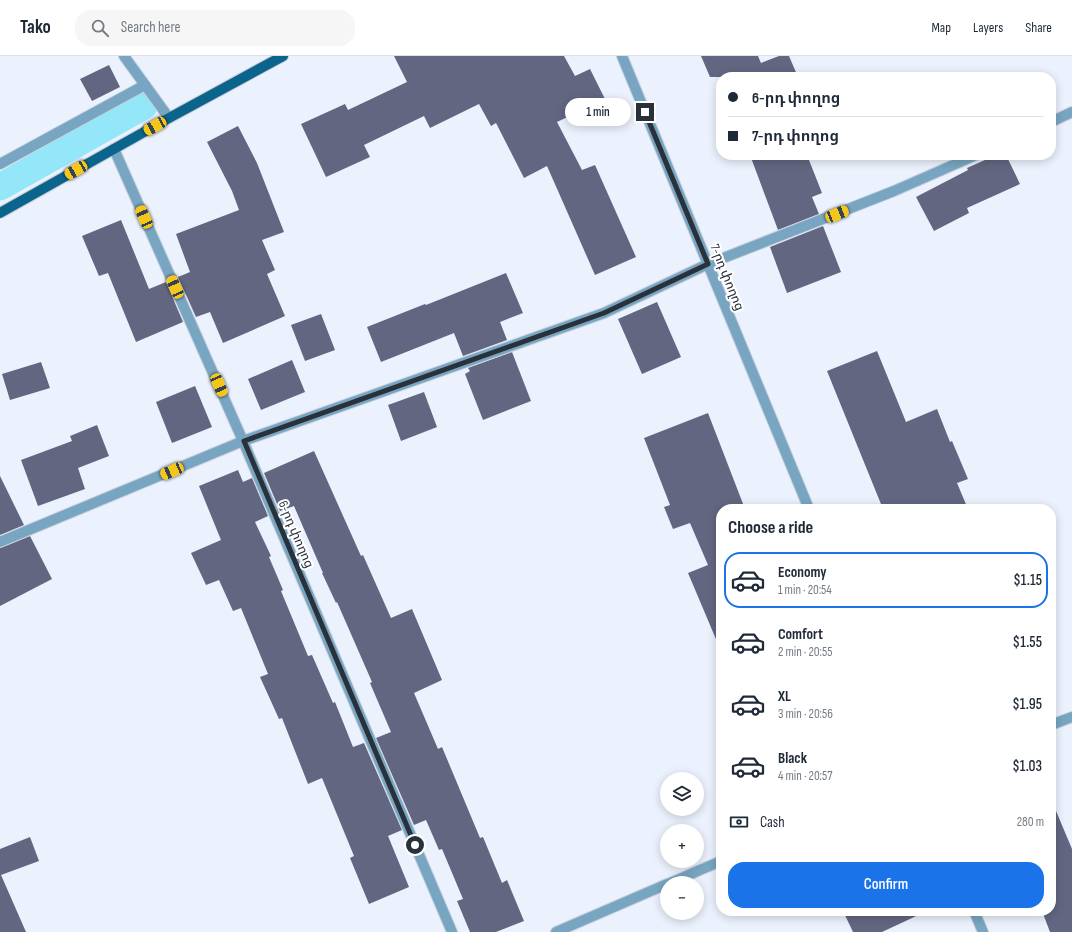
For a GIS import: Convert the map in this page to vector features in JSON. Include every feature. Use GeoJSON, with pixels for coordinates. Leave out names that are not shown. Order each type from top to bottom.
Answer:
{"type":"FeatureCollection","features":[{"type":"Feature","properties":{"kind":"main road"},"geometry":{"type":"LineString","coordinates":[[0,213],[283,56]]}},
{"type":"Feature","properties":{"kind":"street"},"geometry":{"type":"LineString","coordinates":[[124,56],[169,118]]}},
{"type":"Feature","properties":{"kind":"street","name":"7-րդ փողոց"},"geometry":{"type":"LineString","coordinates":[[622,56],[807,504]]}},
{"type":"Feature","properties":{"kind":"street"},"geometry":{"type":"LineString","coordinates":[[0,164],[145,85]]}},
{"type":"Feature","properties":{"kind":"street"},"geometry":{"type":"LineString","coordinates":[[1056,120],[1072,112]]}},
{"type":"Feature","properties":{"kind":"street","name":"6-րդ փողոց"},"geometry":{"type":"LineString","coordinates":[[114,149],[244,441],[452,932]]}},
{"type":"Feature","properties":{"kind":"street"},"geometry":{"type":"LineString","coordinates":[[0,542],[244,441],[604,313],[708,264],[894,191],[965,160]]}},
{"type":"Feature","properties":{"kind":"street"},"geometry":{"type":"LineString","coordinates":[[1056,723],[1072,717]]}},
{"type":"Feature","properties":{"kind":"street"},"geometry":{"type":"LineString","coordinates":[[686,876],[716,863]]}},
{"type":"Feature","properties":{"kind":"street"},"geometry":{"type":"LineString","coordinates":[[556,932],[660,887]]}},
{"type":"Feature","properties":{"kind":"street"},"geometry":{"type":"LineString","coordinates":[[976,916],[983,932]]}},
{"type":"Feature","properties":{"kind":"building"},"geometry":{"type":"Polygon","coordinates":[[[394,56],[564,56],[575,76],[590,69],[605,99],[557,122],[582,170],[595,165],[636,257],[595,275],[547,166],[524,178],[496,123],[491,126],[479,104],[430,128],[424,116],[364,145],[370,157],[326,177],[301,124],[345,104],[348,110],[407,82],[394,56]]]}},
{"type":"Feature","properties":{"kind":"building"},"geometry":{"type":"Polygon","coordinates":[[[701,56],[758,56],[761,63],[779,56],[789,56],[796,72],[716,72],[716,77],[710,77],[701,56]]]}},
{"type":"Feature","properties":{"kind":"building"},"geometry":{"type":"Polygon","coordinates":[[[109,65],[120,87],[92,101],[80,79],[109,65]]]}},
{"type":"Feature","properties":{"kind":"building"},"geometry":{"type":"Polygon","coordinates":[[[238,126],[257,163],[284,232],[262,240],[275,270],[267,274],[285,316],[223,343],[210,312],[196,317],[178,277],[190,272],[176,234],[239,210],[232,191],[207,142],[238,126]]]}},
{"type":"Feature","properties":{"kind":"building"},"geometry":{"type":"Polygon","coordinates":[[[752,160],[809,160],[822,193],[812,197],[819,214],[778,230],[752,160]]]}},
{"type":"Feature","properties":{"kind":"building"},"geometry":{"type":"Polygon","coordinates":[[[985,160],[1008,160],[1020,184],[967,208],[969,213],[934,231],[916,197],[968,170],[967,168],[985,160]]]}},
{"type":"Feature","properties":{"kind":"building"},"geometry":{"type":"Polygon","coordinates":[[[121,220],[149,289],[166,282],[183,322],[136,342],[108,273],[99,276],[82,236],[121,220]]]}},
{"type":"Feature","properties":{"kind":"building"},"geometry":{"type":"Polygon","coordinates":[[[823,226],[841,272],[787,293],[770,247],[823,226]]]}},
{"type":"Feature","properties":{"kind":"building"},"geometry":{"type":"Polygon","coordinates":[[[506,273],[523,313],[500,322],[507,340],[463,356],[454,333],[381,362],[367,327],[506,273]]]}},
{"type":"Feature","properties":{"kind":"building"},"geometry":{"type":"Polygon","coordinates":[[[657,302],[681,357],[642,374],[618,319],[657,302]]]}},
{"type":"Feature","properties":{"kind":"building"},"geometry":{"type":"Polygon","coordinates":[[[321,314],[335,350],[305,361],[291,325],[321,314]]]}},
{"type":"Feature","properties":{"kind":"building"},"geometry":{"type":"Polygon","coordinates":[[[877,351],[906,422],[937,409],[950,442],[952,441],[968,479],[957,483],[966,504],[881,504],[827,371],[877,351]]]}},
{"type":"Feature","properties":{"kind":"building"},"geometry":{"type":"Polygon","coordinates":[[[512,352],[531,401],[483,420],[465,374],[470,371],[468,368],[512,352]]]}},
{"type":"Feature","properties":{"kind":"building"},"geometry":{"type":"Polygon","coordinates":[[[292,360],[305,392],[261,410],[248,379],[292,360]]]}},
{"type":"Feature","properties":{"kind":"building"},"geometry":{"type":"Polygon","coordinates":[[[41,362],[50,388],[10,400],[2,374],[41,362]]]}},
{"type":"Feature","properties":{"kind":"building"},"geometry":{"type":"Polygon","coordinates":[[[195,386],[212,427],[172,443],[156,402],[195,386]]]}},
{"type":"Feature","properties":{"kind":"building"},"geometry":{"type":"Polygon","coordinates":[[[424,392],[437,427],[401,441],[388,405],[424,392]]]}},
{"type":"Feature","properties":{"kind":"building"},"geometry":{"type":"Polygon","coordinates":[[[708,413],[743,504],[716,504],[716,639],[688,573],[708,565],[690,523],[673,529],[664,507],[670,505],[644,438],[708,413]]]}},
{"type":"Feature","properties":{"kind":"building"},"geometry":{"type":"Polygon","coordinates":[[[97,425],[109,456],[78,468],[85,489],[38,506],[21,460],[72,441],[70,436],[97,425]]]}},
{"type":"Feature","properties":{"kind":"building"},"geometry":{"type":"Polygon","coordinates":[[[314,451],[361,556],[363,555],[391,618],[412,609],[442,680],[414,693],[438,749],[442,747],[480,838],[483,837],[502,883],[507,880],[524,921],[496,932],[470,932],[457,901],[463,899],[442,849],[439,850],[426,820],[414,825],[376,738],[391,732],[370,683],[372,682],[337,602],[336,603],[322,573],[294,506],[280,511],[264,473],[314,451]]]}},
{"type":"Feature","properties":{"kind":"building"},"geometry":{"type":"Polygon","coordinates":[[[238,470],[243,482],[252,478],[268,516],[255,522],[271,556],[269,557],[283,590],[281,591],[308,656],[312,655],[333,703],[335,702],[353,747],[364,743],[402,830],[388,836],[409,887],[369,904],[350,858],[354,856],[322,778],[308,784],[282,718],[279,719],[260,677],[268,674],[241,608],[233,611],[219,580],[206,585],[191,553],[221,540],[199,486],[238,470]]]}},
{"type":"Feature","properties":{"kind":"building"},"geometry":{"type":"Polygon","coordinates":[[[0,476],[24,525],[0,535],[0,476]]]}},
{"type":"Feature","properties":{"kind":"building"},"geometry":{"type":"Polygon","coordinates":[[[30,536],[52,579],[0,606],[0,548],[30,536]]]}},
{"type":"Feature","properties":{"kind":"building"},"geometry":{"type":"Polygon","coordinates":[[[1056,811],[1072,849],[1072,932],[1050,932],[1044,916],[1056,916],[1056,811]]]}},
{"type":"Feature","properties":{"kind":"building"},"geometry":{"type":"Polygon","coordinates":[[[30,837],[39,861],[1,875],[26,932],[0,932],[0,849],[30,837]]]}},
{"type":"Feature","properties":{"kind":"building"},"geometry":{"type":"Polygon","coordinates":[[[845,916],[916,916],[882,932],[853,932],[845,916]]]}},
{"type":"Feature","properties":{"kind":"waterway"},"geometry":{"type":"LineString","coordinates":[[0,187],[144,106]]}},
{"type":"Feature","properties":{"kind":"route"},"geometry":{"type":"LineString","coordinates":[[415,845],[244,441],[604,313],[708,264],[645,112]]}}]}
